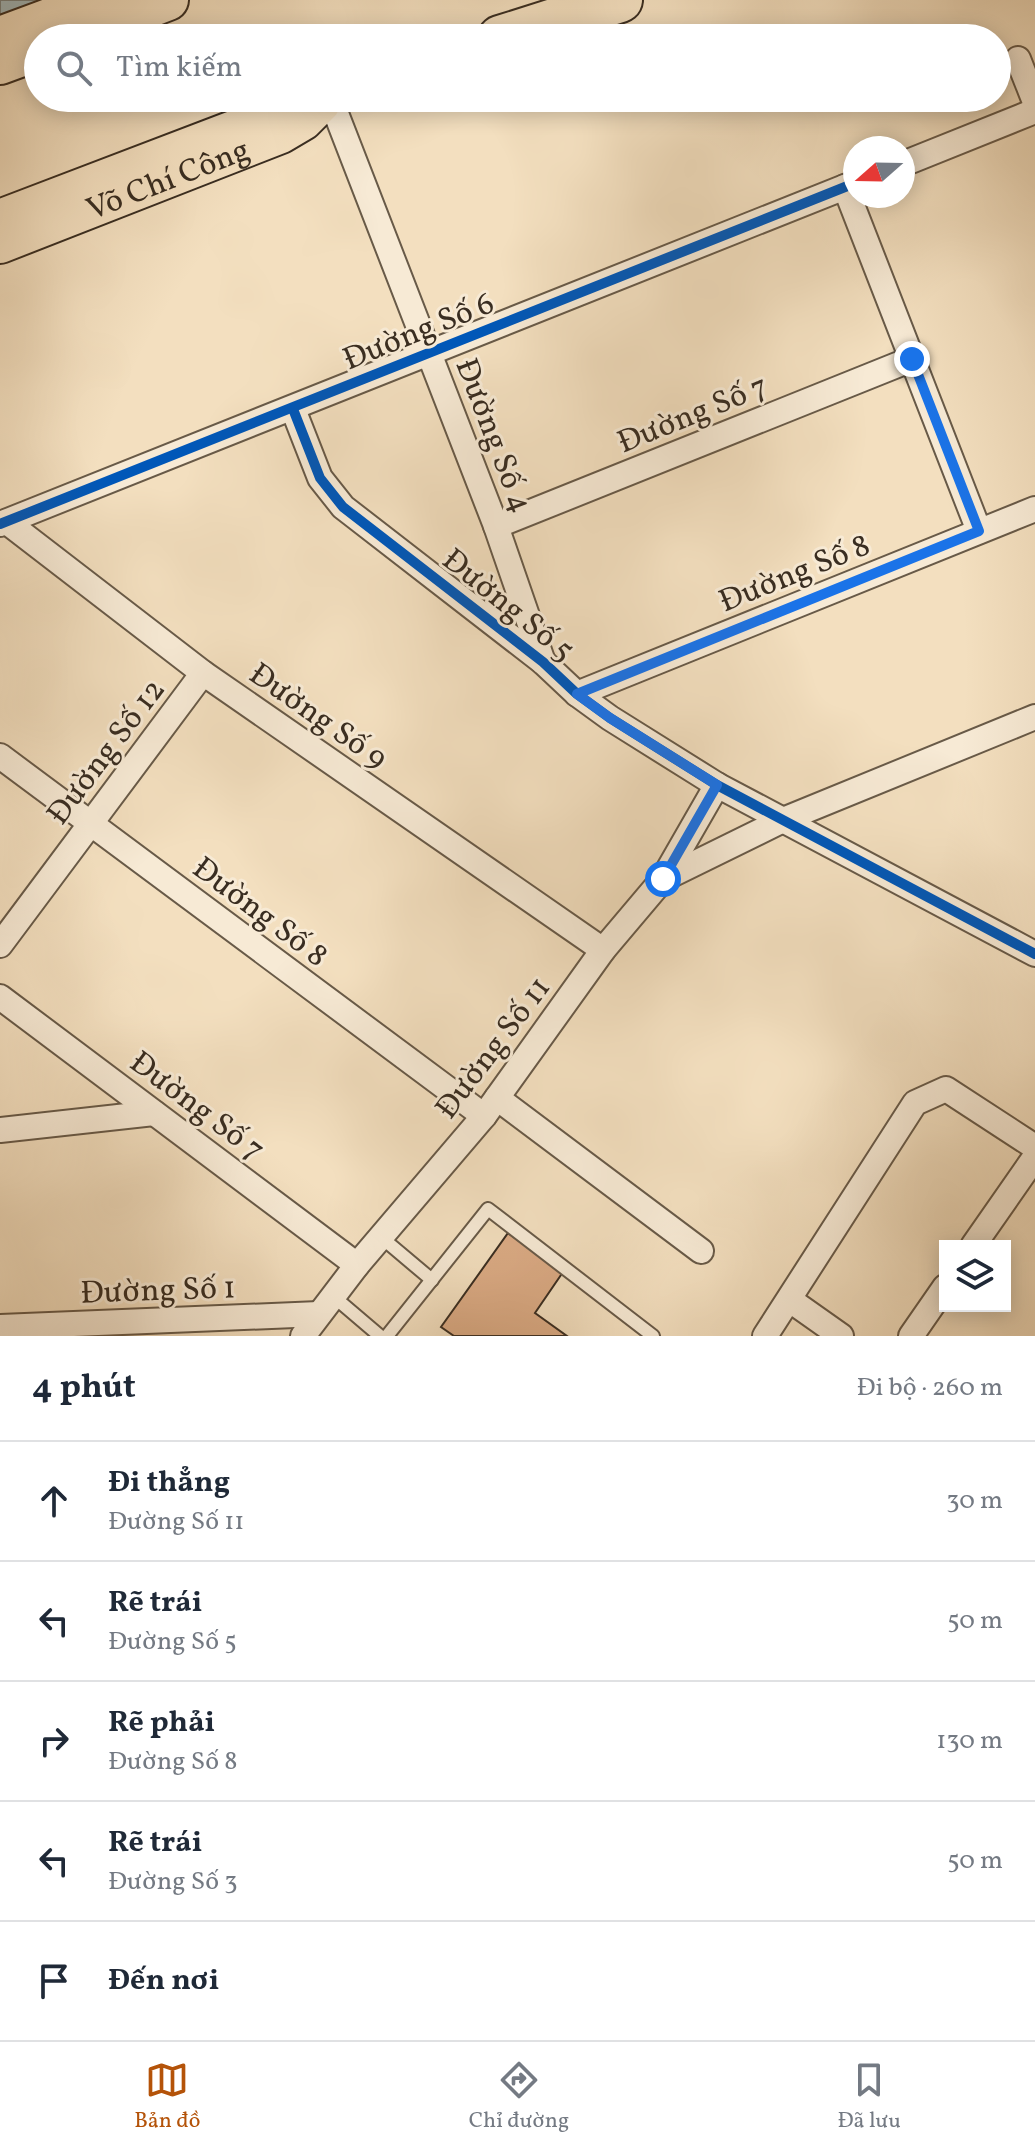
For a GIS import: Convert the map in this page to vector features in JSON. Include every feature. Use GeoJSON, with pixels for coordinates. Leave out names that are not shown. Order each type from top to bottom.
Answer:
{"type":"FeatureCollection","features":[{"type":"Feature","properties":{"kind":"highway"},"geometry":{"type":"LineString","coordinates":[[106,24],[168,0]]}},
{"type":"Feature","properties":{"kind":"highway"},"geometry":{"type":"LineString","coordinates":[[523,24],[588,0]]}},
{"type":"Feature","properties":{"kind":"highway"},"geometry":{"type":"LineString","coordinates":[[544,24],[620,0]]}},
{"type":"Feature","properties":{"kind":"highway"},"geometry":{"type":"LineString","coordinates":[[0,64],[24,55]]}},
{"type":"Feature","properties":{"kind":"highway","name":"Võ Chí Công"},"geometry":{"type":"LineString","coordinates":[[0,220],[288,112]]}},
{"type":"Feature","properties":{"kind":"main road"},"geometry":{"type":"LineString","coordinates":[[32,24],[97,0]]}},
{"type":"Feature","properties":{"kind":"main road"},"geometry":{"type":"LineString","coordinates":[[0,36],[24,27]]}},
{"type":"Feature","properties":{"kind":"main road","name":"Võ Chí Công"},"geometry":{"type":"LineString","coordinates":[[0,244],[281,134],[312,112]]}},
{"type":"Feature","properties":{"kind":"street"},"geometry":{"type":"LineString","coordinates":[[1018,59],[1035,102]]}},
{"type":"Feature","properties":{"kind":"street"},"geometry":{"type":"LineString","coordinates":[[915,159],[1035,111]]}},
{"type":"Feature","properties":{"kind":"street","name":"Đường Số 4"},"geometry":{"type":"LineString","coordinates":[[331,112],[496,526],[543,662]]}},
{"type":"Feature","properties":{"kind":"street","name":"Đường Số 6"},"geometry":{"type":"LineString","coordinates":[[3,523],[843,188]]}},
{"type":"Feature","properties":{"kind":"street"},"geometry":{"type":"LineString","coordinates":[[858,208],[912,359],[979,531]]}},
{"type":"Feature","properties":{"kind":"street","name":"Đường Số 7"},"geometry":{"type":"LineString","coordinates":[[496,526],[912,359]]}},
{"type":"Feature","properties":{"kind":"street","name":"Đường Số 5"},"geometry":{"type":"LineString","coordinates":[[293,409],[320,478],[343,507],[543,662],[577,694],[717,785],[1035,954]]}},
{"type":"Feature","properties":{"kind":"street","name":"Đường Số 8"},"geometry":{"type":"LineString","coordinates":[[577,694],[1035,509]]}},
{"type":"Feature","properties":{"kind":"street","name":"Đường Số 9"},"geometry":{"type":"LineString","coordinates":[[3,523],[203,673],[603,950]]}},
{"type":"Feature","properties":{"kind":"street","name":"Đường Số 12"},"geometry":{"type":"LineString","coordinates":[[0,945],[203,673]]}},
{"type":"Feature","properties":{"kind":"street"},"geometry":{"type":"LineString","coordinates":[[663,879],[783,820],[1029,725]]}},
{"type":"Feature","properties":{"kind":"street","name":"Đường Số 8"},"geometry":{"type":"LineString","coordinates":[[0,756],[90,825],[490,1107],[701,1251]]}},
{"type":"Feature","properties":{"kind":"street","name":"Đường Số 11"},"geometry":{"type":"LineString","coordinates":[[303,1336],[357,1265],[490,1107],[603,950],[663,879],[717,785]]}},
{"type":"Feature","properties":{"kind":"street","name":"Đường Số 7"},"geometry":{"type":"LineString","coordinates":[[0,997],[357,1265]]}},
{"type":"Feature","properties":{"kind":"street"},"geometry":{"type":"LineString","coordinates":[[765,1336],[915,1103],[946,1089],[1035,1147]]}},
{"type":"Feature","properties":{"kind":"street"},"geometry":{"type":"LineString","coordinates":[[0,1130],[154,1113]]}},
{"type":"Feature","properties":{"kind":"street"},"geometry":{"type":"LineString","coordinates":[[977,1240],[1035,1157]]}},
{"type":"Feature","properties":{"kind":"street"},"geometry":{"type":"LineString","coordinates":[[911,1336],[939,1296]]}},
{"type":"Feature","properties":{"kind":"street"},"geometry":{"type":"LineString","coordinates":[[790,1300],[841,1336]]}},
{"type":"Feature","properties":{"kind":"street","name":"Đường Số 1"},"geometry":{"type":"LineString","coordinates":[[0,1327],[326,1305]]}},
{"type":"Feature","properties":{"kind":"lane"},"geometry":{"type":"LineString","coordinates":[[387,1336],[488,1209],[653,1336]]}},
{"type":"Feature","properties":{"kind":"lane"},"geometry":{"type":"LineString","coordinates":[[381,1237],[432,1280]]}},
{"type":"Feature","properties":{"kind":"lane"},"geometry":{"type":"LineString","coordinates":[[326,1305],[380,1336]]}},
{"type":"Feature","properties":{"kind":"water"},"geometry":{"type":"Polygon","coordinates":[[[0,0],[82,0],[0,32],[0,0]]]}},
{"type":"Feature","properties":{"kind":"building"},"geometry":{"type":"Polygon","coordinates":[[[508,1233],[563,1272],[535,1313],[567,1336],[454,1336],[441,1327],[508,1233]]]}},
{"type":"Feature","properties":{"kind":"cycle path"},"geometry":{"type":"LineString","coordinates":[[0,524],[843,188]]}},
{"type":"Feature","properties":{"kind":"cycle path"},"geometry":{"type":"LineString","coordinates":[[293,409],[320,478],[343,507],[543,662],[577,694],[717,785],[1035,954]]}},
{"type":"Feature","properties":{"kind":"route"},"geometry":{"type":"LineString","coordinates":[[663,879],[717,785],[577,694],[979,531],[912,359]]}}]}
